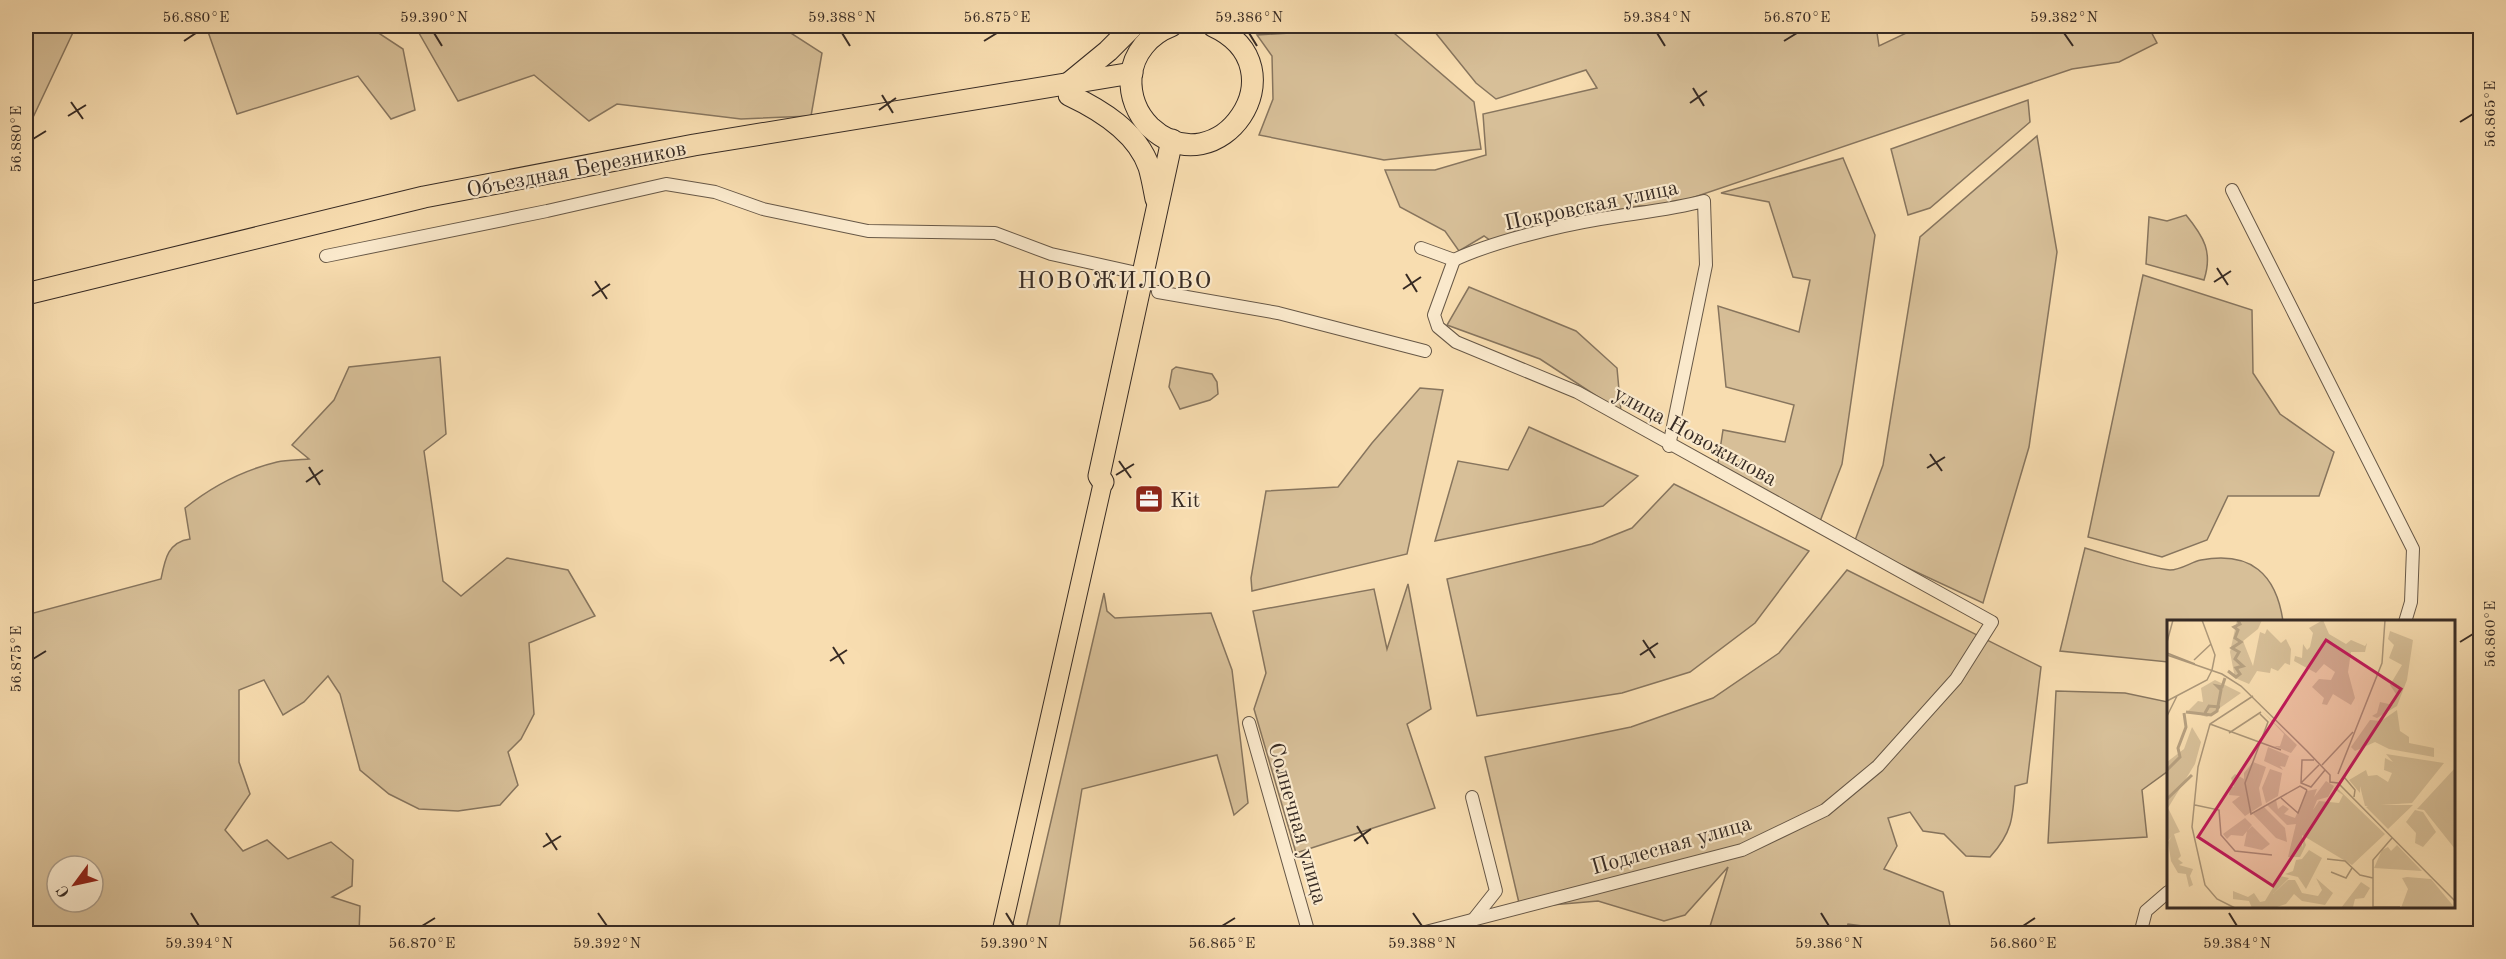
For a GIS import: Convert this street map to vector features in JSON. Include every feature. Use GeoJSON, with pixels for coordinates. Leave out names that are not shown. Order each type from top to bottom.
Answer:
{"type":"FeatureCollection","features":[{"type":"Feature","properties":{"kind":"highway"},"geometry":{"type":"LineString","coordinates":[[1133,26],[1069,89],[1100,109],[1126,132],[1148,165],[1158,206]]}},
{"type":"Feature","properties":{"kind":"highway"},"geometry":{"type":"LineString","coordinates":[[1171,26],[1148,40],[1137,57],[1132,80],[1136,105],[1146,123],[1176,141],[1210,141],[1228,132],[1242,117],[1250,99],[1251,69],[1244,51],[1230,36],[1213,26]]}},
{"type":"Feature","properties":{"kind":"highway","name":"Объездная Березников"},"geometry":{"type":"LineString","coordinates":[[26,294],[436,195],[694,145],[1132,80]]}},
{"type":"Feature","properties":{"kind":"highway","name":"Объездная Березников"},"geometry":{"type":"LineString","coordinates":[[26,304],[369,221],[714,149],[1069,89]]}},
{"type":"Feature","properties":{"kind":"highway"},"geometry":{"type":"LineString","coordinates":[[1103,482],[1099,476],[1158,206],[1176,141]]}},
{"type":"Feature","properties":{"kind":"highway"},"geometry":{"type":"LineString","coordinates":[[1103,482],[1176,141]]}},
{"type":"Feature","properties":{"kind":"main road"},"geometry":{"type":"LineString","coordinates":[[1000,933],[1103,482]]}},
{"type":"Feature","properties":{"kind":"street"},"geometry":{"type":"LineString","coordinates":[[326,256],[548,211],[666,184],[715,192],[762,209],[868,231],[995,233],[1051,254],[1137,273]]}},
{"type":"Feature","properties":{"kind":"street"},"geometry":{"type":"LineString","coordinates":[[2232,190],[2413,549],[2411,602],[2405,620]]}},
{"type":"Feature","properties":{"kind":"street","name":"Покровская улица"},"geometry":{"type":"LineString","coordinates":[[1454,261],[1476,250],[1597,219],[1680,207],[1704,201],[1706,265],[1669,446]]}},
{"type":"Feature","properties":{"kind":"street"},"geometry":{"type":"LineString","coordinates":[[1421,249],[1454,261]]}},
{"type":"Feature","properties":{"kind":"street","name":"улица Новожилова"},"geometry":{"type":"LineString","coordinates":[[1454,261],[1434,315],[1438,327],[1456,342],[1577,392],[1669,446],[1992,622]]}},
{"type":"Feature","properties":{"kind":"street"},"geometry":{"type":"LineString","coordinates":[[1158,292],[1278,313],[1425,351]]}},
{"type":"Feature","properties":{"kind":"street","name":"Подлесная улица"},"geometry":{"type":"LineString","coordinates":[[1418,933],[1742,850],[1825,810],[1878,766],[1956,679],[1992,622]]}},
{"type":"Feature","properties":{"kind":"street","name":"Солнечная улица"},"geometry":{"type":"LineString","coordinates":[[1249,723],[1309,933]]}},
{"type":"Feature","properties":{"kind":"street"},"geometry":{"type":"LineString","coordinates":[[1472,797],[1496,891],[1473,920]]}},
{"type":"Feature","properties":{"kind":"street"},"geometry":{"type":"LineString","coordinates":[[2140,933],[2146,911],[2167,894]]}},
{"type":"Feature","properties":{"kind":"shaded area"},"geometry":{"type":"Polygon","coordinates":[[[26,26],[76,26],[28,128],[26,128],[26,26]]]}},
{"type":"Feature","properties":{"kind":"shaded area"},"geometry":{"type":"Polygon","coordinates":[[[206,26],[368,26],[403,49],[415,110],[391,119],[358,76],[237,114],[206,26]]]}},
{"type":"Feature","properties":{"kind":"shaded area"},"geometry":{"type":"Polygon","coordinates":[[[415,26],[780,26],[822,53],[811,116],[741,119],[617,104],[589,121],[534,75],[458,101],[415,26]]]}},
{"type":"Feature","properties":{"kind":"shaded area"},"geometry":{"type":"Polygon","coordinates":[[[1430,26],[1876,26],[1879,46],[1921,26],[2148,26],[2157,43],[2119,62],[2072,69],[1671,205],[1639,206],[1517,229],[1498,246],[1484,236],[1459,251],[1445,231],[1400,207],[1385,170],[1435,170],[1486,155],[1483,114],[1597,88],[1586,70],[1496,99],[1476,83],[1430,26]]]}},
{"type":"Feature","properties":{"kind":"shaded area"},"geometry":{"type":"Polygon","coordinates":[[[1387,27],[1474,102],[1481,149],[1384,160],[1259,135],[1273,99],[1272,56],[1257,35],[1387,27]]]}},
{"type":"Feature","properties":{"kind":"shaded area"},"geometry":{"type":"Polygon","coordinates":[[[2028,100],[2030,122],[1930,208],[1908,215],[1891,149],[2028,100]]]}},
{"type":"Feature","properties":{"kind":"shaded area"},"geometry":{"type":"Polygon","coordinates":[[[2037,136],[2057,252],[2029,447],[1983,603],[1854,543],[1883,465],[1920,237],[2037,136]]]}},
{"type":"Feature","properties":{"kind":"shaded area"},"geometry":{"type":"Polygon","coordinates":[[[1843,158],[1875,235],[1842,464],[1819,524],[1716,476],[1723,430],[1785,442],[1794,405],[1726,387],[1718,306],[1799,332],[1810,280],[1793,277],[1769,202],[1721,193],[1843,158]]]}},
{"type":"Feature","properties":{"kind":"shaded area"},"geometry":{"type":"Polygon","coordinates":[[[2186,215],[2198,230],[2205,245],[2208,261],[2204,280],[2146,264],[2149,217],[2167,221],[2186,215]]]}},
{"type":"Feature","properties":{"kind":"shaded area"},"geometry":{"type":"Polygon","coordinates":[[[2143,275],[2252,310],[2253,373],[2280,414],[2334,452],[2319,496],[2228,496],[2207,540],[2162,557],[2088,537],[2143,275]]]}},
{"type":"Feature","properties":{"kind":"shaded area"},"geometry":{"type":"Polygon","coordinates":[[[1469,287],[1576,331],[1617,368],[1621,412],[1540,359],[1447,325],[1469,287]]]}},
{"type":"Feature","properties":{"kind":"shaded area"},"geometry":{"type":"Polygon","coordinates":[[[440,357],[446,434],[424,451],[443,581],[461,596],[507,558],[568,570],[595,616],[529,643],[534,714],[521,739],[508,752],[518,785],[500,805],[458,811],[419,809],[389,794],[360,770],[340,694],[328,676],[304,702],[283,715],[264,680],[239,690],[239,762],[250,794],[225,830],[243,851],[267,840],[288,859],[331,842],[353,860],[352,886],[332,897],[360,906],[359,933],[26,933],[26,615],[161,579],[166,558],[172,548],[190,539],[185,508],[217,486],[252,470],[277,462],[309,459],[292,445],[334,400],[349,367],[440,357]]]}},
{"type":"Feature","properties":{"kind":"shaded area"},"geometry":{"type":"Polygon","coordinates":[[[1176,367],[1212,374],[1217,382],[1218,394],[1210,400],[1180,409],[1169,387],[1172,370],[1176,367]]]}},
{"type":"Feature","properties":{"kind":"shaded area"},"geometry":{"type":"Polygon","coordinates":[[[1420,388],[1443,390],[1407,554],[1252,591],[1251,578],[1266,491],[1338,487],[1372,443],[1420,388]]]}},
{"type":"Feature","properties":{"kind":"shaded area"},"geometry":{"type":"Polygon","coordinates":[[[1529,427],[1638,476],[1603,506],[1435,541],[1458,461],[1508,470],[1529,427]]]}},
{"type":"Feature","properties":{"kind":"shaded area"},"geometry":{"type":"Polygon","coordinates":[[[1674,484],[1809,551],[1755,623],[1690,672],[1622,693],[1477,716],[1447,579],[1592,544],[1632,528],[1674,484]]]}},
{"type":"Feature","properties":{"kind":"shaded area"},"geometry":{"type":"Polygon","coordinates":[[[2085,548],[2159,569],[2178,569],[2201,560],[2219,558],[2247,563],[2267,579],[2274,590],[2283,620],[2167,620],[2167,662],[2060,651],[2085,548]]]}},
{"type":"Feature","properties":{"kind":"shaded area"},"geometry":{"type":"Polygon","coordinates":[[[1847,570],[2041,667],[2027,783],[2015,786],[2010,824],[2003,840],[1990,857],[1966,856],[1944,834],[1923,831],[1910,812],[1888,818],[1897,846],[1884,869],[1943,892],[1950,926],[1933,933],[1863,933],[1862,926],[1848,924],[1845,933],[1708,933],[1728,867],[1685,915],[1664,921],[1598,901],[1551,905],[1519,903],[1485,757],[1631,727],[1713,698],[1779,653],[1847,570]]]}},
{"type":"Feature","properties":{"kind":"shaded area"},"geometry":{"type":"Polygon","coordinates":[[[1408,584],[1431,709],[1407,724],[1435,808],[1296,853],[1254,709],[1266,673],[1253,611],[1374,589],[1387,649],[1408,584]]]}},
{"type":"Feature","properties":{"kind":"shaded area"},"geometry":{"type":"Polygon","coordinates":[[[1104,593],[1107,611],[1115,618],[1211,613],[1232,670],[1248,803],[1234,815],[1217,755],[1082,789],[1058,933],[1025,933],[1104,593]]]}},
{"type":"Feature","properties":{"kind":"shaded area"},"geometry":{"type":"Polygon","coordinates":[[[2056,691],[2125,693],[2167,702],[2167,772],[2142,790],[2147,837],[2048,843],[2056,691]]]}},
{"type":"Feature","properties":{"kind":"place","name":"Kit"},"geometry":{"type":"Point","coordinates":[1149,499]}},
{"type":"Feature","properties":{"kind":"district","name":"НОВОЖИЛОВО"},"geometry":{"type":"Point","coordinates":[1115,280]}}]}
